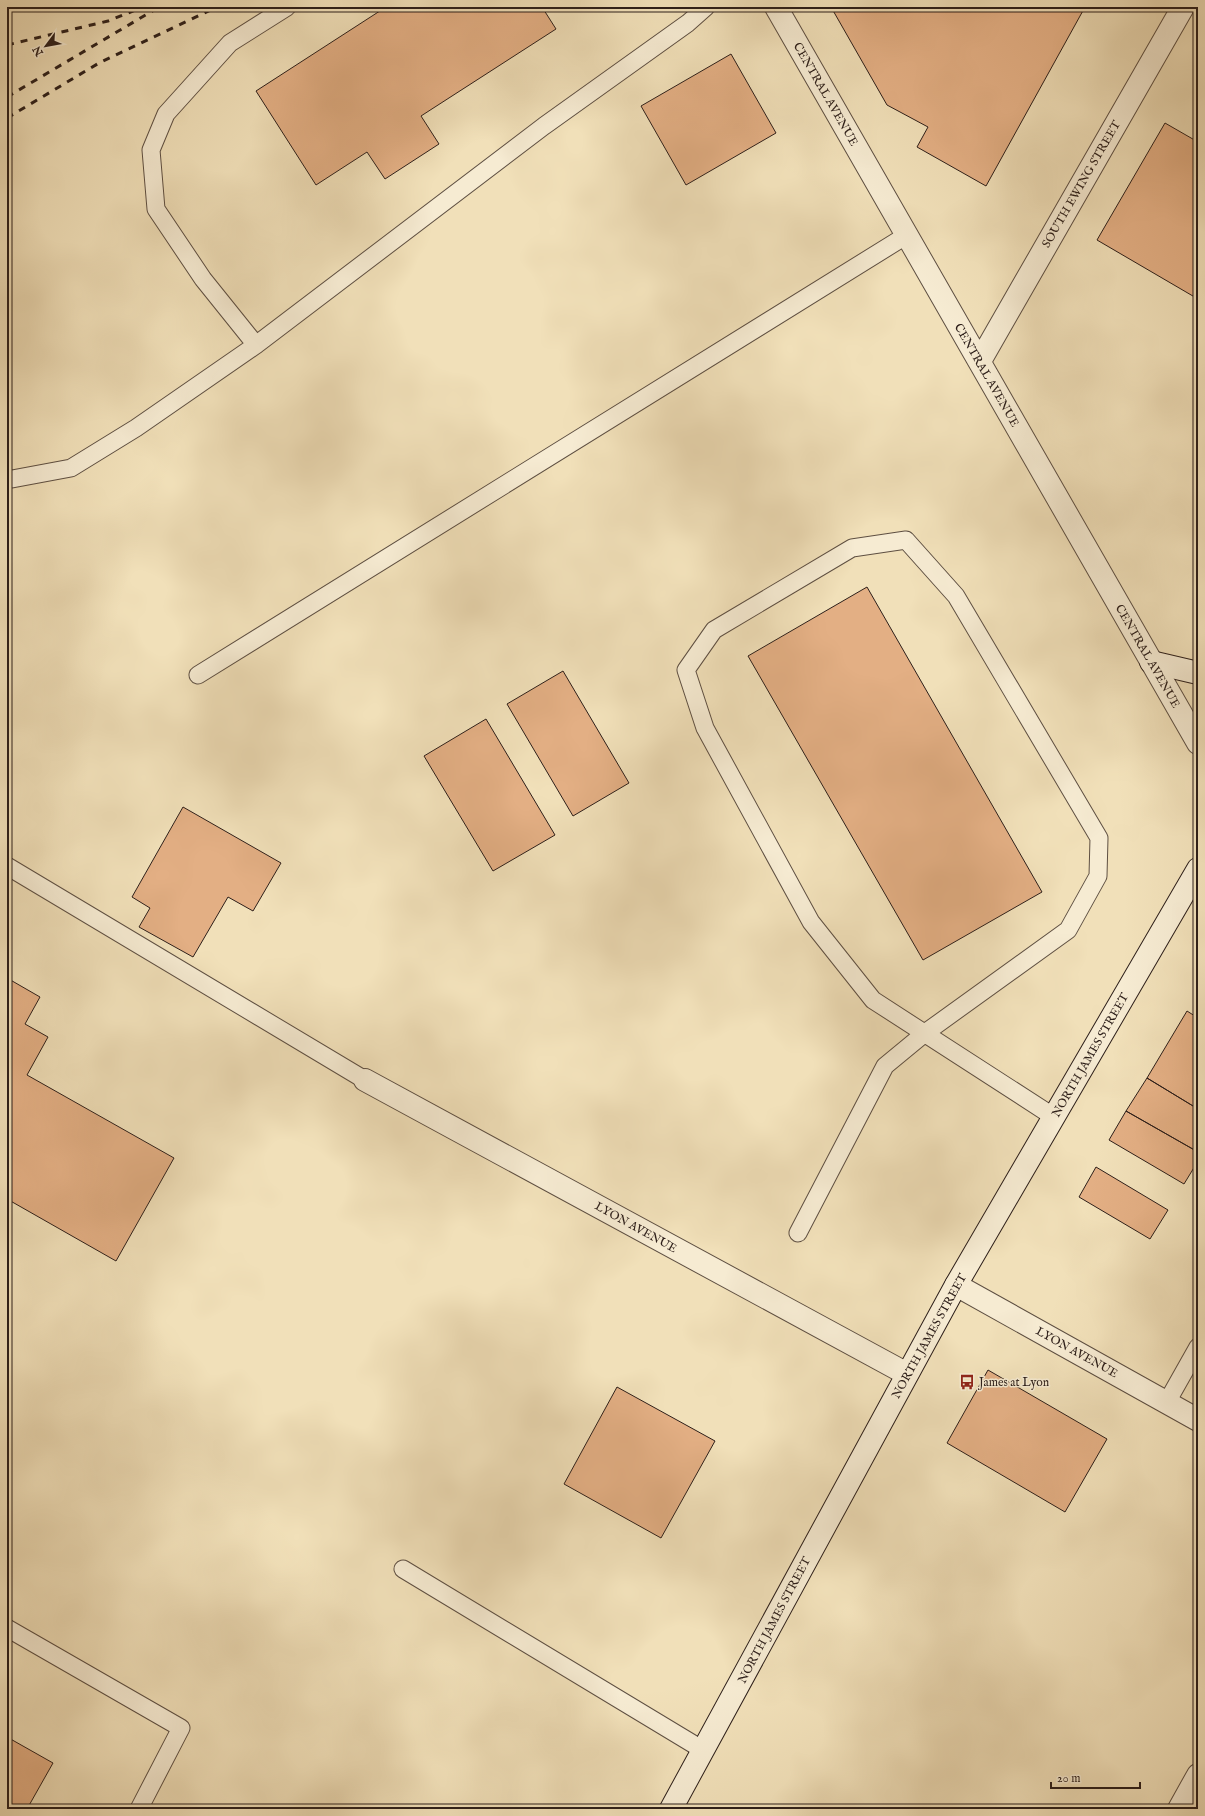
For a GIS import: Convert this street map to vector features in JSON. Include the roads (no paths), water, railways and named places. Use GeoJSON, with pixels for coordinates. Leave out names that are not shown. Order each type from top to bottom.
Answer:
{"type":"FeatureCollection","features":[{"type":"Feature","properties":{"kind":"street","name":"CENTRAL AVENUE"},"geometry":{"type":"LineString","coordinates":[[776,7],[1198,743]]}},
{"type":"Feature","properties":{"kind":"street","name":"SOUTH EWING STREET"},"geometry":{"type":"LineString","coordinates":[[980,362],[1183,7]]}},
{"type":"Feature","properties":{"kind":"street"},"geometry":{"type":"LineString","coordinates":[[1151,662],[1198,673]]}},
{"type":"Feature","properties":{"kind":"street","name":"NORTH JAMES STREET"},"geometry":{"type":"LineString","coordinates":[[677,1807],[703,1750],[956,1285],[1198,869]]}},
{"type":"Feature","properties":{"kind":"street","name":"LYON AVENUE"},"geometry":{"type":"LineString","coordinates":[[365,1080],[907,1374]]}},
{"type":"Feature","properties":{"kind":"street","name":"LYON AVENUE"},"geometry":{"type":"LineString","coordinates":[[956,1285],[1198,1420]]}},
{"type":"Feature","properties":{"kind":"street"},"geometry":{"type":"LineString","coordinates":[[1179,1809],[1198,1774]]}},
{"type":"Feature","properties":{"kind":"lane"},"geometry":{"type":"LineString","coordinates":[[256,345],[203,279],[156,209],[151,150],[166,114],[230,43],[287,7]]}},
{"type":"Feature","properties":{"kind":"lane"},"geometry":{"type":"LineString","coordinates":[[7,478],[71,468],[136,428],[256,345],[544,126],[688,23],[706,7]]}},
{"type":"Feature","properties":{"kind":"lane"},"geometry":{"type":"LineString","coordinates":[[198,675],[907,235]]}},
{"type":"Feature","properties":{"kind":"lane"},"geometry":{"type":"LineString","coordinates":[[798,1233],[885,1066],[925,1033],[1068,930],[1098,876],[1099,838],[956,596],[906,540],[852,548],[714,630],[686,670],[705,728],[811,922],[873,1000],[925,1033],[1054,1117]]}},
{"type":"Feature","properties":{"kind":"lane"},"geometry":{"type":"LineString","coordinates":[[7,866],[365,1080]]}},
{"type":"Feature","properties":{"kind":"lane"},"geometry":{"type":"LineString","coordinates":[[1167,1402],[1198,1347]]}},
{"type":"Feature","properties":{"kind":"lane"},"geometry":{"type":"LineString","coordinates":[[403,1569],[703,1750]]}},
{"type":"Feature","properties":{"kind":"lane"},"geometry":{"type":"LineString","coordinates":[[7,1628],[181,1728],[139,1809]]}},
{"type":"Feature","properties":{"kind":"railway"},"geometry":{"type":"LineString","coordinates":[[7,45],[108,21],[143,7]]}},
{"type":"Feature","properties":{"kind":"railway"},"geometry":{"type":"LineString","coordinates":[[7,97],[159,7]]}},
{"type":"Feature","properties":{"kind":"railway"},"geometry":{"type":"LineString","coordinates":[[7,118],[99,63],[217,7]]}},
{"type":"Feature","properties":{"kind":"place","name":"James at Lyon"},"geometry":{"type":"Point","coordinates":[967,1382]}}]}
